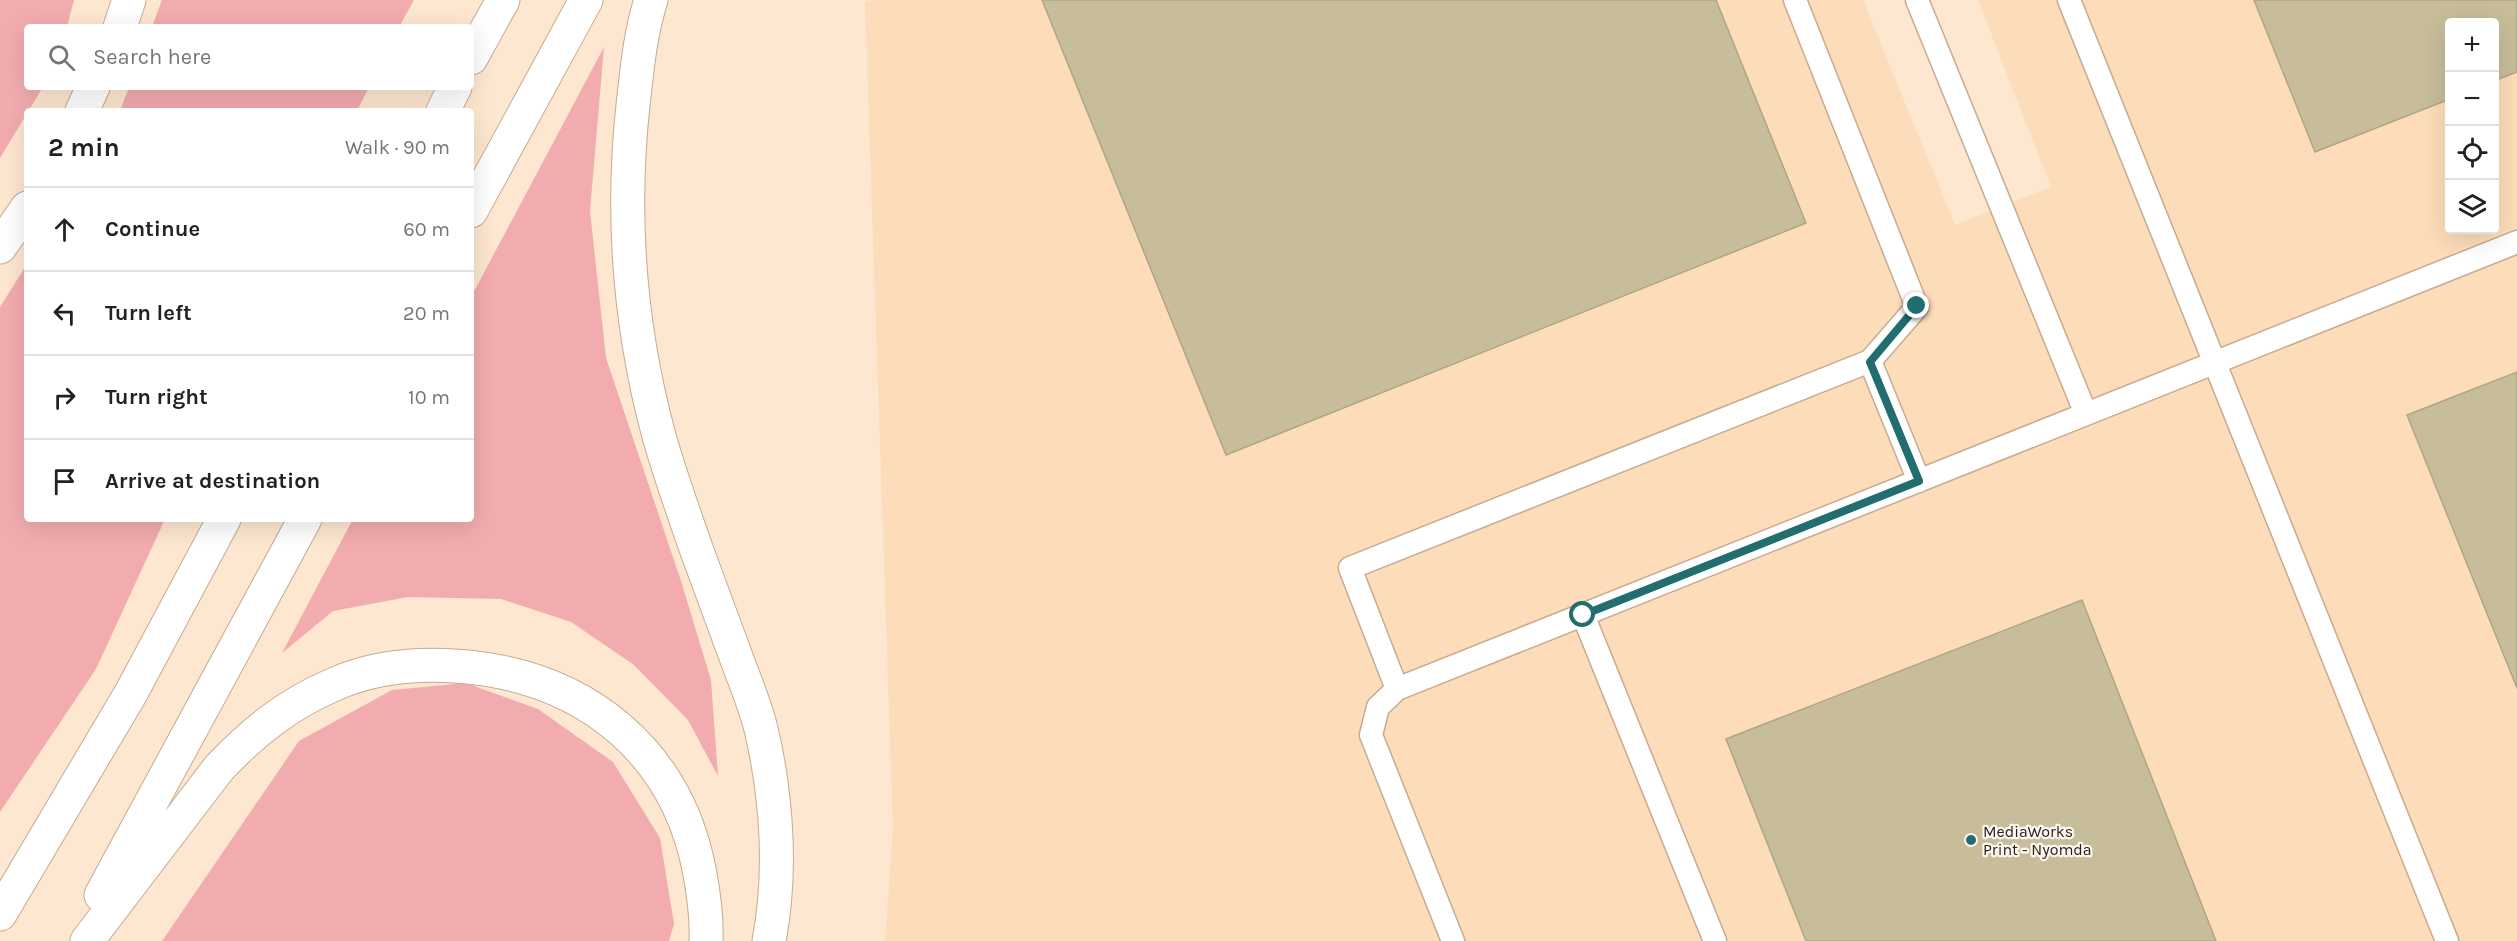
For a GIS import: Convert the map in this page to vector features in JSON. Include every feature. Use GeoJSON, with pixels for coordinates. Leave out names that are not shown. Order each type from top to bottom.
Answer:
{"type":"FeatureCollection","features":[{"type":"Feature","properties":{"kind":"main road"},"geometry":{"type":"LineString","coordinates":[[121,24],[129,0]]}},
{"type":"Feature","properties":{"kind":"main road"},"geometry":{"type":"LineString","coordinates":[[474,53],[503,0]]}},
{"type":"Feature","properties":{"kind":"main road"},"geometry":{"type":"LineString","coordinates":[[474,206],[586,0]]}},
{"type":"Feature","properties":{"kind":"main road"},"geometry":{"type":"LineString","coordinates":[[651,0],[639,55],[627,164],[628,246],[633,304],[659,437],[761,727],[770,785],[775,848],[776,882],[769,941]]}},
{"type":"Feature","properties":{"kind":"main road"},"geometry":{"type":"LineString","coordinates":[[83,108],[92,90]]}},
{"type":"Feature","properties":{"kind":"main road"},"geometry":{"type":"LineString","coordinates":[[444,108],[454,90]]}},
{"type":"Feature","properties":{"kind":"main road"},"geometry":{"type":"LineString","coordinates":[[0,247],[24,212]]}},
{"type":"Feature","properties":{"kind":"main road"},"geometry":{"type":"LineString","coordinates":[[0,914],[131,693],[222,522]]}},
{"type":"Feature","properties":{"kind":"main road"},"geometry":{"type":"LineString","coordinates":[[75,941],[303,522]]}},
{"type":"Feature","properties":{"kind":"main road"},"geometry":{"type":"LineString","coordinates":[[87,941],[219,768],[243,742],[284,709],[337,683],[389,669],[441,664],[498,670],[546,684],[580,700],[614,724],[640,748],[661,772],[676,798],[692,838],[705,903],[706,941]]}},
{"type":"Feature","properties":{"kind":"lane"},"geometry":{"type":"LineString","coordinates":[[1397,689],[1350,568],[1870,362],[1917,306],[1795,0]]}},
{"type":"Feature","properties":{"kind":"lane"},"geometry":{"type":"LineString","coordinates":[[1917,0],[2086,414]]}},
{"type":"Feature","properties":{"kind":"lane"},"geometry":{"type":"LineString","coordinates":[[2069,0],[2447,941]]}},
{"type":"Feature","properties":{"kind":"lane"},"geometry":{"type":"LineString","coordinates":[[1453,941],[1371,735],[1378,707],[1397,689],[2517,242]]}},
{"type":"Feature","properties":{"kind":"lane"},"geometry":{"type":"LineString","coordinates":[[1870,362],[1919,481]]}},
{"type":"Feature","properties":{"kind":"lane"},"geometry":{"type":"LineString","coordinates":[[1583,615],[1715,941]]}},
{"type":"Feature","properties":{"kind":"shaded area"},"geometry":{"type":"Polygon","coordinates":[[[0,0],[74,0],[68,24],[24,24],[24,90],[41,90],[30,108],[24,108],[24,118],[0,158],[0,0]]]}},
{"type":"Feature","properties":{"kind":"shaded area"},"geometry":{"type":"Polygon","coordinates":[[[162,0],[414,0],[401,24],[153,24],[162,0]]]}},
{"type":"Feature","properties":{"kind":"shaded area"},"geometry":{"type":"Polygon","coordinates":[[[871,0],[1863,0],[1955,225],[2051,187],[1978,0],[2517,0],[2517,941],[885,941],[893,828],[865,2],[871,0]]]}},
{"type":"Feature","properties":{"kind":"shaded area"},"geometry":{"type":"Polygon","coordinates":[[[604,47],[590,211],[606,358],[681,581],[711,680],[718,776],[688,720],[634,665],[571,622],[501,599],[408,597],[333,611],[282,653],[351,522],[474,522],[474,291],[604,47]]]}},
{"type":"Feature","properties":{"kind":"shaded area"},"geometry":{"type":"Polygon","coordinates":[[[128,90],[368,90],[358,108],[121,108],[128,90]]]}},
{"type":"Feature","properties":{"kind":"shaded area"},"geometry":{"type":"Polygon","coordinates":[[[24,269],[24,522],[164,522],[96,669],[0,812],[0,307],[24,269]]]}},
{"type":"Feature","properties":{"kind":"shaded area"},"geometry":{"type":"Polygon","coordinates":[[[466,683],[538,709],[613,762],[660,838],[674,924],[669,941],[162,941],[299,741],[392,690],[466,683]]]}},
{"type":"Feature","properties":{"kind":"building"},"geometry":{"type":"Polygon","coordinates":[[[1042,0],[1716,0],[1806,223],[1226,455],[1042,0]]]}},
{"type":"Feature","properties":{"kind":"building"},"geometry":{"type":"Polygon","coordinates":[[[2254,0],[2517,0],[2517,72],[2499,79],[2499,18],[2445,18],[2445,101],[2315,152],[2254,0]]]}},
{"type":"Feature","properties":{"kind":"building"},"geometry":{"type":"Polygon","coordinates":[[[2517,372],[2517,688],[2407,415],[2517,372]]]}},
{"type":"Feature","properties":{"kind":"building","name":"MediaWorks Print - Nyomda"},"geometry":{"type":"Polygon","coordinates":[[[2082,600],[2216,941],[1806,941],[1726,739],[2082,600]]]}},
{"type":"Feature","properties":{"kind":"place","name":"MediaWorks Print - Nyomda"},"geometry":{"type":"Point","coordinates":[1971,840]}},
{"type":"Feature","properties":{"kind":"route"},"geometry":{"type":"LineString","coordinates":[[1583,615],[1919,481],[1870,362],[1917,306]]}}]}
